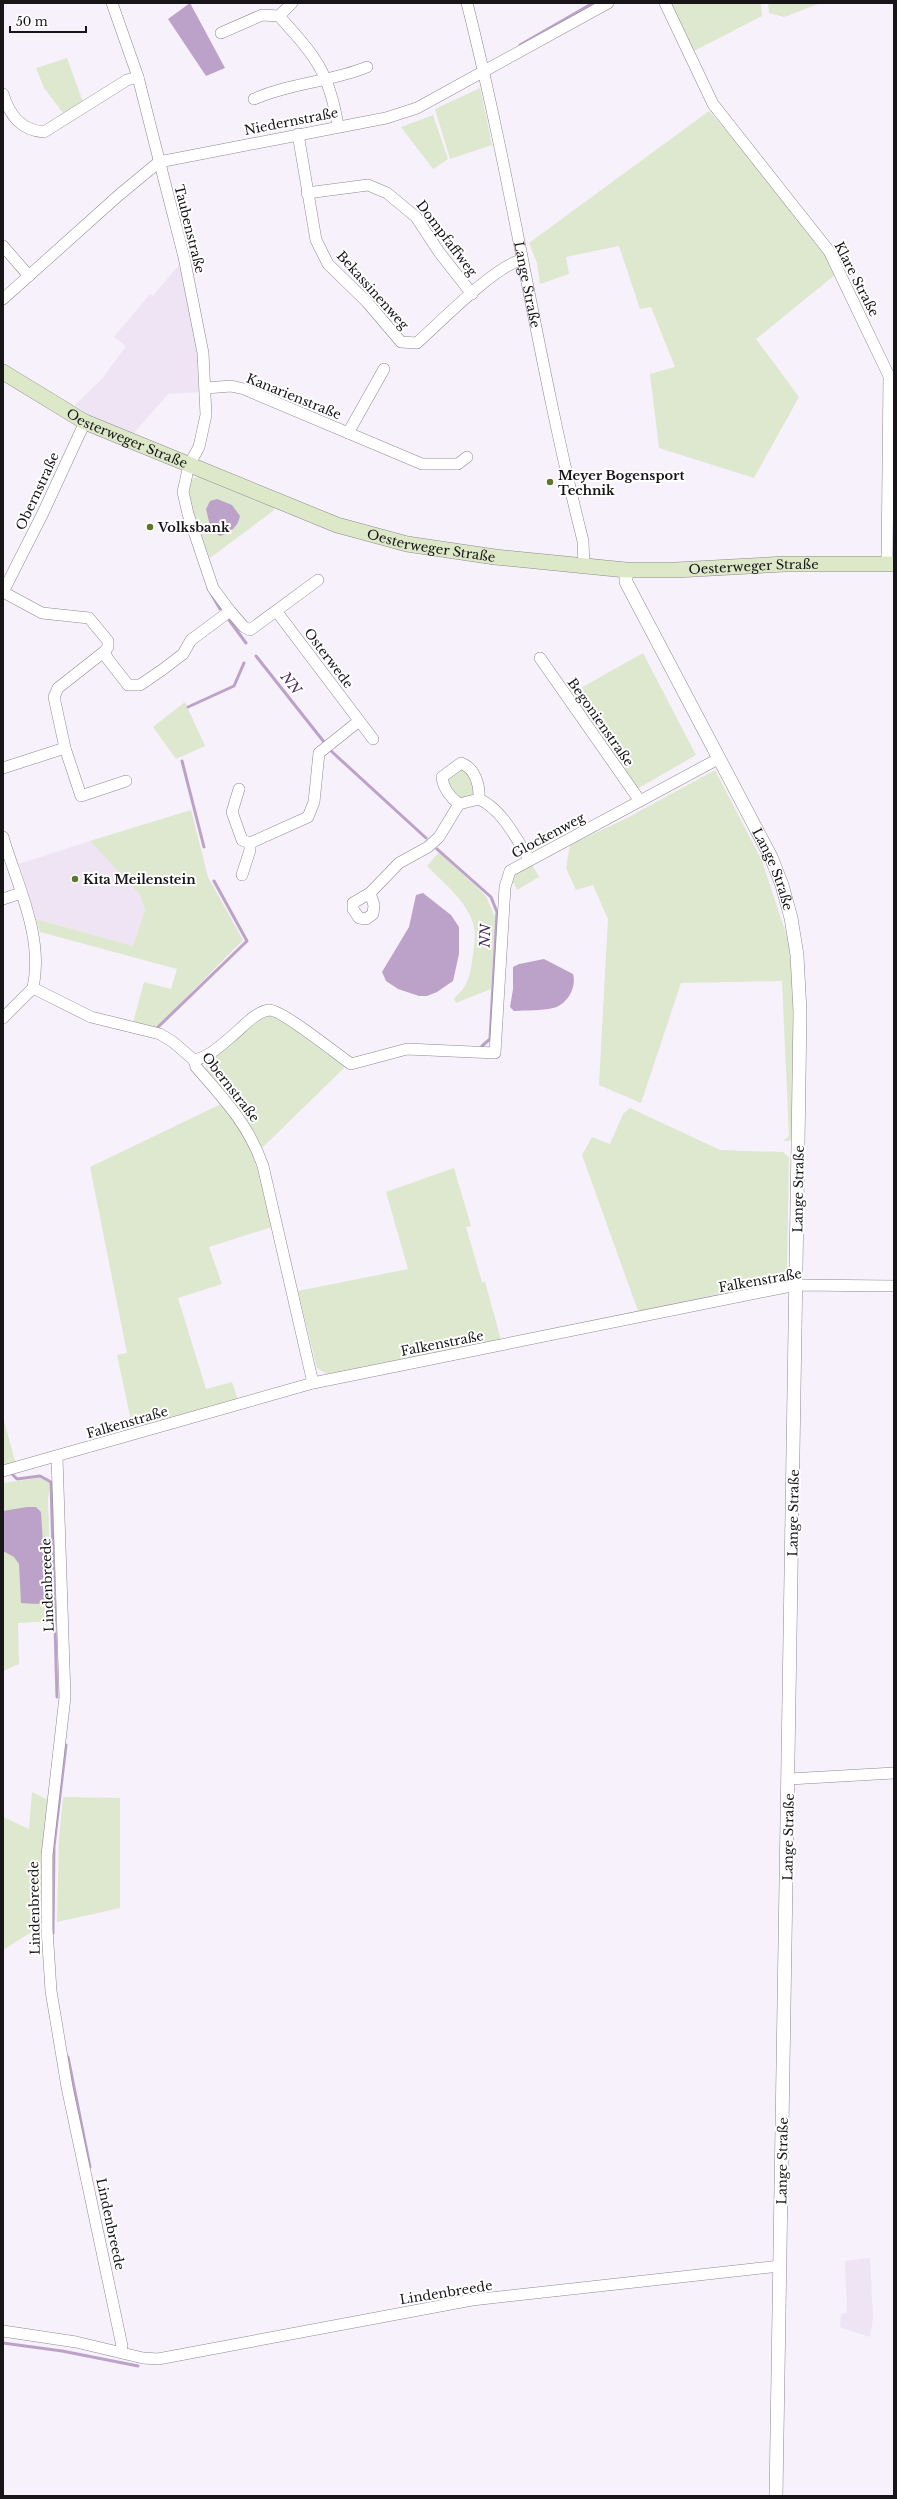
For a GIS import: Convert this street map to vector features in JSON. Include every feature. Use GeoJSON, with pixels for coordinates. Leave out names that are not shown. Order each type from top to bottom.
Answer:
{"type":"FeatureCollection","features":[{"type":"Feature","properties":{"kind":"main road","name":"Oesterweger Straße"},"geometry":{"type":"LineString","coordinates":[[3,372],[85,422],[338,525],[372,536],[407,544],[480,555],[584,567],[626,570],[785,564],[890,564]]}},
{"type":"Feature","properties":{"kind":"street","name":"Taubenstraße"},"geometry":{"type":"LineString","coordinates":[[112,3],[138,77],[193,300],[203,352],[206,388],[204,431],[199,447],[189,465]]}},
{"type":"Feature","properties":{"kind":"street"},"geometry":{"type":"LineString","coordinates":[[279,16],[292,3]]}},
{"type":"Feature","properties":{"kind":"street","name":"Lange Straße"},"geometry":{"type":"LineString","coordinates":[[467,3],[485,73],[522,260],[583,541],[584,567]]}},
{"type":"Feature","properties":{"kind":"street","name":"Niedernstraße"},"geometry":{"type":"LineString","coordinates":[[3,300],[119,195],[159,162],[338,126],[386,118],[417,108],[485,73],[608,3]]}},
{"type":"Feature","properties":{"kind":"street","name":"Klare Straße"},"geometry":{"type":"LineString","coordinates":[[665,3],[713,104],[829,251],[889,376],[890,564]]}},
{"type":"Feature","properties":{"kind":"street"},"geometry":{"type":"LineString","coordinates":[[221,33],[262,14],[279,16],[309,49],[328,80],[338,126]]}},
{"type":"Feature","properties":{"kind":"street"},"geometry":{"type":"LineString","coordinates":[[254,99],[274,90],[328,80],[367,68]]}},
{"type":"Feature","properties":{"kind":"street"},"geometry":{"type":"LineString","coordinates":[[3,94],[16,118],[30,131],[44,132],[127,80],[138,77]]}},
{"type":"Feature","properties":{"kind":"street","name":"Bekassinenweg"},"geometry":{"type":"LineString","coordinates":[[298,134],[316,240],[328,264],[367,302],[401,342],[417,343],[512,261],[522,260]]}},
{"type":"Feature","properties":{"kind":"street","name":"Dompfaffweg"},"geometry":{"type":"LineString","coordinates":[[307,193],[368,185],[387,193],[416,217],[439,252],[472,294]]}},
{"type":"Feature","properties":{"kind":"street"},"geometry":{"type":"LineString","coordinates":[[3,246],[29,276]]}},
{"type":"Feature","properties":{"kind":"street","name":"Kanarienstraße"},"geometry":{"type":"LineString","coordinates":[[348,433],[384,369]]}},
{"type":"Feature","properties":{"kind":"street","name":"Kanarienstraße"},"geometry":{"type":"LineString","coordinates":[[206,388],[231,386],[244,389],[422,464],[458,464],[467,457]]}},
{"type":"Feature","properties":{"kind":"street","name":"Obernstraße"},"geometry":{"type":"LineString","coordinates":[[3,592],[44,513],[85,422]]}},
{"type":"Feature","properties":{"kind":"street"},"geometry":{"type":"LineString","coordinates":[[189,465],[183,492],[188,514],[213,588],[244,628],[250,630],[277,612],[318,580]]}},
{"type":"Feature","properties":{"kind":"street","name":"Lange Straße"},"geometry":{"type":"LineString","coordinates":[[626,570],[626,582],[771,857],[791,918],[797,955],[800,1012],[789,1779],[776,2496]]}},
{"type":"Feature","properties":{"kind":"street"},"geometry":{"type":"LineString","coordinates":[[3,592],[42,613],[89,618],[108,641],[108,647],[105,651],[58,688],[54,697],[64,748],[81,796],[126,781]]}},
{"type":"Feature","properties":{"kind":"street"},"geometry":{"type":"LineString","coordinates":[[105,651],[107,658],[128,685],[140,685],[183,654],[190,640],[230,611]]}},
{"type":"Feature","properties":{"kind":"street","name":"Osterwede"},"geometry":{"type":"LineString","coordinates":[[277,612],[373,739]]}},
{"type":"Feature","properties":{"kind":"street","name":"Begonienstraße"},"geometry":{"type":"LineString","coordinates":[[540,658],[640,801]]}},
{"type":"Feature","properties":{"kind":"street"},"geometry":{"type":"LineString","coordinates":[[239,789],[232,812],[242,840],[250,843],[308,817],[314,802],[319,753],[359,721]]}},
{"type":"Feature","properties":{"kind":"street"},"geometry":{"type":"LineString","coordinates":[[3,768],[64,748]]}},
{"type":"Feature","properties":{"kind":"street","name":"Glockenweg"},"geometry":{"type":"LineString","coordinates":[[194,1060],[202,1058],[216,1050],[257,1015],[269,1010],[283,1015],[351,1064],[407,1049],[495,1053],[505,887],[510,872],[718,758]]}},
{"type":"Feature","properties":{"kind":"street"},"geometry":{"type":"LineString","coordinates":[[460,804],[448,793],[442,783],[442,777],[461,764],[467,766],[476,779],[479,799]]}},
{"type":"Feature","properties":{"kind":"street"},"geometry":{"type":"LineString","coordinates":[[370,893],[399,863],[428,847],[439,837],[460,804],[479,799],[489,804],[497,811],[530,860]]}},
{"type":"Feature","properties":{"kind":"street"},"geometry":{"type":"LineString","coordinates":[[3,837],[34,935],[35,964],[33,988],[3,1018]]}},
{"type":"Feature","properties":{"kind":"street"},"geometry":{"type":"LineString","coordinates":[[242,875],[250,850],[250,843]]}},
{"type":"Feature","properties":{"kind":"street"},"geometry":{"type":"LineString","coordinates":[[3,899],[20,893]]}},
{"type":"Feature","properties":{"kind":"street","name":"Obernstraße"},"geometry":{"type":"LineString","coordinates":[[33,988],[91,1016],[160,1034],[173,1042],[194,1060],[196,1067],[240,1118],[255,1143],[272,1202],[314,1383]]}},
{"type":"Feature","properties":{"kind":"street","name":"Falkenstraße"},"geometry":{"type":"LineString","coordinates":[[3,1472],[314,1383],[796,1285],[894,1286]]}},
{"type":"Feature","properties":{"kind":"street","name":"Lindenbreede"},"geometry":{"type":"LineString","coordinates":[[58,1457],[65,1697],[47,1855],[47,1929],[51,1991],[67,2086],[122,2346],[120,2352]]}},
{"type":"Feature","properties":{"kind":"street"},"geometry":{"type":"LineString","coordinates":[[789,1779],[894,1772]]}},
{"type":"Feature","properties":{"kind":"street","name":"Lindenbreede"},"geometry":{"type":"LineString","coordinates":[[3,2331],[76,2342],[143,2358],[158,2359],[472,2300],[780,2266]]}},
{"type":"Feature","properties":{"kind":"shaded area"},"geometry":{"type":"Polygon","coordinates":[[[190,3],[225,68],[206,76],[168,19],[190,3]]]}},
{"type":"Feature","properties":{"kind":"shaded area"},"geometry":{"type":"Polygon","coordinates":[[[179,265],[189,301],[197,354],[199,392],[168,394],[134,433],[93,418],[75,405],[102,379],[126,346],[114,337],[150,294],[153,296],[179,265]]]}},
{"type":"Feature","properties":{"kind":"shaded area"},"geometry":{"type":"Polygon","coordinates":[[[217,499],[232,505],[240,516],[238,523],[233,529],[220,536],[211,530],[206,509],[210,501],[217,499]]]}},
{"type":"Feature","properties":{"kind":"shaded area","name":"Kita Meilenstein"},"geometry":{"type":"Polygon","coordinates":[[[90,841],[140,895],[145,910],[133,946],[36,919],[19,864],[90,841]]]}},
{"type":"Feature","properties":{"kind":"shaded area"},"geometry":{"type":"Polygon","coordinates":[[[423,893],[451,915],[459,927],[459,954],[453,981],[437,992],[427,996],[419,996],[398,989],[386,981],[382,972],[409,927],[416,895],[423,893]]]}},
{"type":"Feature","properties":{"kind":"shaded area"},"geometry":{"type":"Polygon","coordinates":[[[544,959],[573,974],[574,984],[570,995],[563,1003],[553,1008],[514,1011],[510,1007],[513,989],[513,967],[519,964],[544,959]]]}},
{"type":"Feature","properties":{"kind":"shaded area"},"geometry":{"type":"Polygon","coordinates":[[[36,1507],[41,1512],[46,1593],[45,1602],[37,1604],[21,1603],[19,1564],[14,1557],[3,1551],[3,1511],[36,1507]]]}},
{"type":"Feature","properties":{"kind":"shaded area"},"geometry":{"type":"Polygon","coordinates":[[[870,2258],[873,2318],[870,2337],[840,2327],[841,2314],[847,2313],[845,2261],[870,2258]]]}},
{"type":"Feature","properties":{"kind":"green space"},"geometry":{"type":"Polygon","coordinates":[[[671,3],[761,3],[762,16],[692,52],[671,3]]]}},
{"type":"Feature","properties":{"kind":"green space"},"geometry":{"type":"Polygon","coordinates":[[[768,3],[821,3],[784,17],[769,13],[768,3]]]}},
{"type":"Feature","properties":{"kind":"green space"},"geometry":{"type":"Polygon","coordinates":[[[67,58],[83,102],[63,113],[44,88],[36,68],[67,58]]]}},
{"type":"Feature","properties":{"kind":"green space"},"geometry":{"type":"Polygon","coordinates":[[[480,88],[492,145],[450,159],[435,109],[480,88]]]}},
{"type":"Feature","properties":{"kind":"green space"},"geometry":{"type":"Polygon","coordinates":[[[709,111],[769,180],[826,253],[836,274],[756,339],[799,397],[754,478],[659,448],[650,374],[675,367],[651,307],[640,309],[619,246],[566,257],[569,274],[540,284],[537,263],[529,243],[709,111]]]}},
{"type":"Feature","properties":{"kind":"green space"},"geometry":{"type":"Polygon","coordinates":[[[433,115],[448,159],[433,169],[401,127],[433,115]]]}},
{"type":"Feature","properties":{"kind":"green space"},"geometry":{"type":"Polygon","coordinates":[[[197,477],[205,478],[275,506],[273,511],[210,558],[191,507],[190,487],[192,479],[197,477]],[[240,516],[210,521],[213,534],[231,530],[239,521],[240,516]]]}},
{"type":"Feature","properties":{"kind":"green space"},"geometry":{"type":"Polygon","coordinates":[[[643,653],[696,755],[637,789],[570,694],[643,653]]]}},
{"type":"Feature","properties":{"kind":"green space"},"geometry":{"type":"Polygon","coordinates":[[[185,702],[205,746],[176,759],[153,727],[185,702]]]}},
{"type":"Feature","properties":{"kind":"green space"},"geometry":{"type":"Polygon","coordinates":[[[457,769],[465,769],[476,790],[473,796],[458,797],[451,792],[448,783],[448,776],[457,769]]]}},
{"type":"Feature","properties":{"kind":"green space"},"geometry":{"type":"Polygon","coordinates":[[[715,770],[762,861],[792,952],[795,979],[795,1136],[789,1141],[783,1141],[789,1136],[782,981],[681,983],[641,1103],[599,1085],[608,919],[593,885],[576,890],[566,868],[570,845],[627,818],[715,770]]]}},
{"type":"Feature","properties":{"kind":"green space"},"geometry":{"type":"Polygon","coordinates":[[[191,810],[208,877],[243,940],[155,1029],[133,1023],[144,982],[171,989],[177,969],[40,932],[36,919],[133,946],[145,910],[140,895],[90,841],[191,810]]]}},
{"type":"Feature","properties":{"kind":"green space"},"geometry":{"type":"Polygon","coordinates":[[[439,852],[486,896],[495,917],[491,989],[456,1003],[454,998],[465,986],[469,977],[475,936],[474,925],[465,906],[458,897],[427,866],[439,852]]]}},
{"type":"Feature","properties":{"kind":"green space"},"geometry":{"type":"Polygon","coordinates":[[[531,863],[539,877],[517,890],[514,883],[509,884],[518,871],[531,863]]]}},
{"type":"Feature","properties":{"kind":"green space"},"geometry":{"type":"Polygon","coordinates":[[[269,1015],[281,1019],[345,1067],[262,1148],[244,1115],[206,1071],[207,1062],[260,1017],[269,1015]]]}},
{"type":"Feature","properties":{"kind":"green space"},"geometry":{"type":"Polygon","coordinates":[[[221,1104],[232,1118],[249,1147],[260,1177],[272,1227],[209,1247],[222,1284],[178,1298],[206,1389],[232,1382],[238,1400],[133,1430],[117,1355],[127,1353],[90,1167],[221,1104]]]}},
{"type":"Feature","properties":{"kind":"green space"},"geometry":{"type":"Polygon","coordinates":[[[630,1108],[720,1150],[783,1152],[789,1157],[787,1270],[774,1282],[638,1311],[582,1155],[592,1137],[610,1144],[623,1114],[630,1108]]]}},
{"type":"Feature","properties":{"kind":"green space"},"geometry":{"type":"Polygon","coordinates":[[[454,1168],[471,1226],[466,1227],[482,1282],[485,1282],[501,1340],[329,1375],[317,1368],[298,1291],[408,1269],[386,1192],[454,1168]]]}},
{"type":"Feature","properties":{"kind":"green space"},"geometry":{"type":"Polygon","coordinates":[[[3,1418],[16,1464],[5,1466],[3,1463],[3,1418]]]}},
{"type":"Feature","properties":{"kind":"green space"},"geometry":{"type":"Polygon","coordinates":[[[39,1478],[50,1482],[48,1499],[52,1621],[18,1623],[19,1664],[3,1671],[3,1483],[39,1478]]]}},
{"type":"Feature","properties":{"kind":"green space"},"geometry":{"type":"Polygon","coordinates":[[[32,1792],[48,1800],[42,1921],[36,1929],[3,1950],[3,1817],[29,1829],[32,1792]]]}},
{"type":"Feature","properties":{"kind":"green space"},"geometry":{"type":"Polygon","coordinates":[[[63,1797],[120,1798],[120,1908],[57,1922],[59,1839],[63,1797]]]}},
{"type":"Feature","properties":{"kind":"waterway"},"geometry":{"type":"LineString","coordinates":[[520,45],[593,3]]}},
{"type":"Feature","properties":{"kind":"waterway","name":"NN"},"geometry":{"type":"LineString","coordinates":[[208,588],[220,609]]}},
{"type":"Feature","properties":{"kind":"waterway","name":"NN"},"geometry":{"type":"LineString","coordinates":[[229,620],[246,643]]}},
{"type":"Feature","properties":{"kind":"waterway","name":"NN"},"geometry":{"type":"LineString","coordinates":[[256,656],[324,742]]}},
{"type":"Feature","properties":{"kind":"waterway"},"geometry":{"type":"LineString","coordinates":[[188,707],[234,686],[244,663]]}},
{"type":"Feature","properties":{"kind":"waterway","name":"NN"},"geometry":{"type":"LineString","coordinates":[[330,750],[426,838]]}},
{"type":"Feature","properties":{"kind":"waterway"},"geometry":{"type":"LineString","coordinates":[[182,761],[204,847]]}},
{"type":"Feature","properties":{"kind":"waterway","name":"NN"},"geometry":{"type":"LineString","coordinates":[[437,849],[491,897],[497,912],[490,1039],[482,1046]]}},
{"type":"Feature","properties":{"kind":"waterway"},"geometry":{"type":"LineString","coordinates":[[156,1029],[247,941],[214,881]]}},
{"type":"Feature","properties":{"kind":"waterway"},"geometry":{"type":"LineString","coordinates":[[12,1474],[17,1479],[40,1476],[51,1482],[57,1697]]}},
{"type":"Feature","properties":{"kind":"waterway"},"geometry":{"type":"LineString","coordinates":[[53,1933],[54,1846],[66,1745]]}},
{"type":"Feature","properties":{"kind":"waterway"},"geometry":{"type":"LineString","coordinates":[[68,2057],[90,2167]]}},
{"type":"Feature","properties":{"kind":"waterway"},"geometry":{"type":"LineString","coordinates":[[3,2343],[62,2351],[138,2366]]}},
{"type":"Feature","properties":{"kind":"place","name":"Meyer Bogensport Technik"},"geometry":{"type":"Point","coordinates":[550,482]}},
{"type":"Feature","properties":{"kind":"place","name":"Volksbank"},"geometry":{"type":"Point","coordinates":[150,527]}},
{"type":"Feature","properties":{"kind":"place","name":"Kita Meilenstein"},"geometry":{"type":"Point","coordinates":[75,879]}}]}
